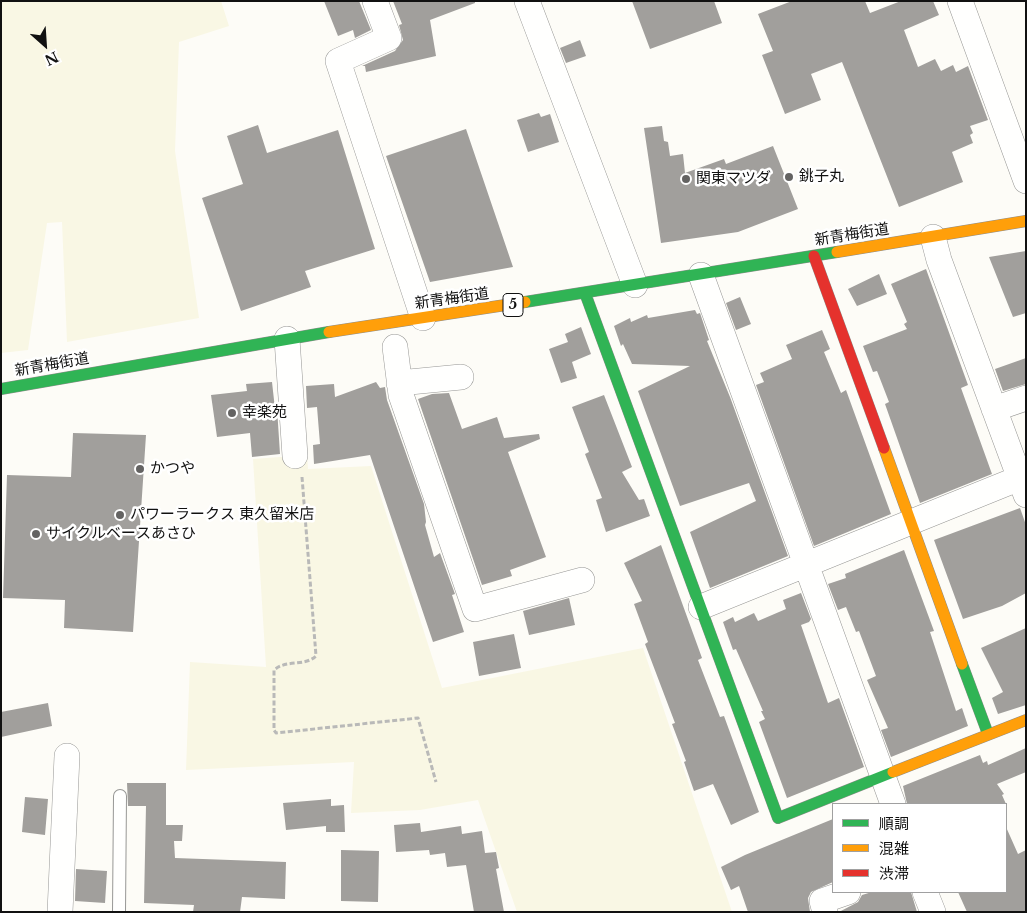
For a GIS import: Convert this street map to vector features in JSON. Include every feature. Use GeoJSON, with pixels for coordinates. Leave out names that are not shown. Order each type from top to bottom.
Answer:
{"type":"FeatureCollection","features":[{"type":"Feature","properties":{"kind":"street"},"geometry":{"type":"LineString","coordinates":[[375,1],[389,38],[338,61],[423,318]]}},
{"type":"Feature","properties":{"kind":"street"},"geometry":{"type":"LineString","coordinates":[[528,1],[635,285]]}},
{"type":"Feature","properties":{"kind":"street"},"geometry":{"type":"LineString","coordinates":[[960,1],[1026,181]]}},
{"type":"Feature","properties":{"kind":"street","name":"新青梅街道"},"geometry":{"type":"LineString","coordinates":[[1,389],[287,339],[701,275],[1026,221]]}},
{"type":"Feature","properties":{"kind":"street"},"geometry":{"type":"LineString","coordinates":[[701,606],[911,522],[1023,487],[939,260],[933,237]]}},
{"type":"Feature","properties":{"kind":"street"},"geometry":{"type":"LineString","coordinates":[[814,256],[988,734]]}},
{"type":"Feature","properties":{"kind":"street"},"geometry":{"type":"LineString","coordinates":[[701,275],[893,803]]}},
{"type":"Feature","properties":{"kind":"street"},"geometry":{"type":"LineString","coordinates":[[585,293],[778,818],[1026,720]]}},
{"type":"Feature","properties":{"kind":"street"},"geometry":{"type":"LineString","coordinates":[[287,339],[295,456]]}},
{"type":"Feature","properties":{"kind":"street"},"geometry":{"type":"LineString","coordinates":[[395,347],[401,395],[475,608],[582,580]]}},
{"type":"Feature","properties":{"kind":"street"},"geometry":{"type":"LineString","coordinates":[[399,382],[461,377]]}},
{"type":"Feature","properties":{"kind":"street"},"geometry":{"type":"LineString","coordinates":[[994,409],[1026,398]]}},
{"type":"Feature","properties":{"kind":"street"},"geometry":{"type":"LineString","coordinates":[[60,912],[67,756]]}},
{"type":"Feature","properties":{"kind":"street"},"geometry":{"type":"LineString","coordinates":[[825,912],[822,901],[845,893]]}},
{"type":"Feature","properties":{"kind":"street"},"geometry":{"type":"LineString","coordinates":[[926,893],[933,912]]}},
{"type":"Feature","properties":{"kind":"lane"},"geometry":{"type":"LineString","coordinates":[[119,912],[120,796]]}},
{"type":"Feature","properties":{"kind":"path"},"geometry":{"type":"LineString","coordinates":[[295,456],[302,467],[316,656],[310,662],[282,664],[274,670],[274,730],[276,733],[418,718],[436,782]]}},
{"type":"Feature","properties":{"kind":"shaded area"},"geometry":{"type":"Polygon","coordinates":[[[1,1],[221,1],[229,26],[179,42],[175,151],[199,318],[67,342],[62,222],[47,223],[28,350],[1,353],[1,1]]]}},
{"type":"Feature","properties":{"kind":"shaded area"},"geometry":{"type":"Polygon","coordinates":[[[307,455],[308,469],[371,466],[442,688],[643,648],[732,912],[517,912],[478,800],[420,810],[351,813],[354,762],[186,770],[190,662],[266,667],[253,459],[307,455]]]}},
{"type":"Feature","properties":{"kind":"building"},"geometry":{"type":"Polygon","coordinates":[[[324,1],[359,1],[371,30],[355,38],[353,30],[338,36],[324,1]]]}},
{"type":"Feature","properties":{"kind":"building"},"geometry":{"type":"Polygon","coordinates":[[[393,1],[475,1],[475,3],[430,20],[436,56],[366,72],[365,66],[362,66],[395,51],[403,40],[399,25],[402,24],[393,1]]]}},
{"type":"Feature","properties":{"kind":"building"},"geometry":{"type":"Polygon","coordinates":[[[632,1],[714,1],[722,23],[650,49],[632,1]]]}},
{"type":"Feature","properties":{"kind":"building"},"geometry":{"type":"Polygon","coordinates":[[[792,1],[865,1],[870,13],[901,1],[933,1],[939,15],[904,30],[918,67],[935,59],[941,71],[953,65],[956,72],[968,66],[988,120],[970,126],[973,133],[970,135],[973,143],[952,152],[963,182],[899,207],[842,62],[811,74],[821,100],[785,114],[762,55],[773,51],[758,14],[792,1]]]}},
{"type":"Feature","properties":{"kind":"building"},"geometry":{"type":"Polygon","coordinates":[[[580,40],[586,56],[566,63],[560,48],[580,40]]]}},
{"type":"Feature","properties":{"kind":"building"},"geometry":{"type":"Polygon","coordinates":[[[539,113],[541,117],[550,114],[559,142],[528,152],[517,120],[539,113]]]}},
{"type":"Feature","properties":{"kind":"building"},"geometry":{"type":"Polygon","coordinates":[[[258,125],[267,153],[338,130],[375,249],[305,271],[311,287],[241,311],[202,198],[243,184],[227,136],[258,125]]]}},
{"type":"Feature","properties":{"kind":"building"},"geometry":{"type":"Polygon","coordinates":[[[662,126],[664,141],[668,142],[670,156],[683,154],[685,173],[724,159],[726,164],[773,146],[798,209],[738,232],[661,243],[644,128],[662,126]]]}},
{"type":"Feature","properties":{"kind":"building"},"geometry":{"type":"Polygon","coordinates":[[[466,129],[513,267],[430,282],[386,156],[466,129]]]}},
{"type":"Feature","properties":{"kind":"building"},"geometry":{"type":"Polygon","coordinates":[[[1026,251],[1026,313],[1013,317],[989,257],[1026,251]]]}},
{"type":"Feature","properties":{"kind":"building"},"geometry":{"type":"Polygon","coordinates":[[[926,269],[968,385],[961,388],[992,474],[920,503],[885,404],[889,402],[877,371],[873,372],[863,346],[907,329],[904,324],[907,322],[891,284],[926,269]]]}},
{"type":"Feature","properties":{"kind":"building"},"geometry":{"type":"Polygon","coordinates":[[[879,274],[887,294],[857,306],[848,289],[879,274]]]}},
{"type":"Feature","properties":{"kind":"building"},"geometry":{"type":"Polygon","coordinates":[[[740,297],[751,324],[736,330],[726,303],[740,297]]]}},
{"type":"Feature","properties":{"kind":"building"},"geometry":{"type":"Polygon","coordinates":[[[695,310],[697,314],[700,313],[709,340],[707,341],[730,397],[788,556],[710,588],[690,532],[756,501],[749,483],[680,506],[638,391],[690,366],[632,364],[623,344],[621,346],[614,326],[630,318],[631,322],[647,315],[648,318],[695,310]]]}},
{"type":"Feature","properties":{"kind":"building"},"geometry":{"type":"Polygon","coordinates":[[[581,327],[591,354],[572,362],[577,378],[561,383],[549,349],[568,342],[565,334],[581,327]]]}},
{"type":"Feature","properties":{"kind":"building"},"geometry":{"type":"Polygon","coordinates":[[[822,330],[830,349],[824,352],[841,393],[846,390],[891,514],[814,546],[756,385],[764,382],[760,373],[792,359],[786,345],[822,330]]]}},
{"type":"Feature","properties":{"kind":"building"},"geometry":{"type":"Polygon","coordinates":[[[1026,358],[1026,384],[1003,391],[995,369],[1026,358]]]}},
{"type":"Feature","properties":{"kind":"building"},"geometry":{"type":"Polygon","coordinates":[[[272,382],[275,409],[277,408],[280,454],[252,457],[250,433],[217,437],[211,395],[247,391],[246,384],[272,382]]]}},
{"type":"Feature","properties":{"kind":"building"},"geometry":{"type":"Polygon","coordinates":[[[376,382],[380,388],[385,387],[387,400],[424,504],[425,525],[434,557],[440,553],[455,594],[452,595],[464,632],[433,642],[370,455],[314,464],[313,445],[320,444],[317,407],[307,408],[306,386],[334,384],[335,397],[376,382]]]}},
{"type":"Feature","properties":{"kind":"building"},"geometry":{"type":"Polygon","coordinates":[[[449,393],[462,429],[497,417],[504,438],[539,434],[540,439],[508,452],[546,557],[510,570],[512,576],[482,585],[418,399],[432,394],[449,393]]]}},
{"type":"Feature","properties":{"kind":"building"},"geometry":{"type":"Polygon","coordinates":[[[604,395],[632,467],[622,472],[639,500],[644,499],[650,516],[606,532],[596,500],[602,498],[585,454],[589,452],[572,407],[604,395]]]}},
{"type":"Feature","properties":{"kind":"building"},"geometry":{"type":"Polygon","coordinates":[[[73,433],[146,435],[133,632],[64,628],[65,600],[3,598],[7,475],[71,477],[73,433]]]}},
{"type":"Feature","properties":{"kind":"building"},"geometry":{"type":"Polygon","coordinates":[[[1020,508],[1026,525],[1026,593],[1002,606],[963,619],[934,540],[1020,508]]]}},
{"type":"Feature","properties":{"kind":"building"},"geometry":{"type":"Polygon","coordinates":[[[661,545],[702,658],[698,660],[720,717],[724,716],[759,812],[731,825],[713,784],[694,791],[684,762],[686,761],[672,724],[675,723],[645,644],[648,642],[634,604],[642,601],[624,563],[661,545]]]}},
{"type":"Feature","properties":{"kind":"building"},"geometry":{"type":"Polygon","coordinates":[[[904,550],[934,631],[930,632],[956,711],[962,708],[968,726],[891,757],[881,730],[888,728],[867,680],[876,676],[859,631],[856,632],[846,607],[838,610],[828,584],[846,578],[845,574],[904,550]]]}},
{"type":"Feature","properties":{"kind":"building"},"geometry":{"type":"Polygon","coordinates":[[[801,593],[811,619],[809,622],[801,625],[828,703],[839,698],[864,767],[787,798],[759,722],[765,719],[761,711],[763,711],[736,649],[733,650],[723,622],[733,617],[735,622],[754,613],[758,621],[786,609],[783,600],[801,593]]]}},
{"type":"Feature","properties":{"kind":"building"},"geometry":{"type":"Polygon","coordinates":[[[569,598],[575,625],[529,635],[523,611],[569,598]]]}},
{"type":"Feature","properties":{"kind":"building"},"geometry":{"type":"Polygon","coordinates":[[[1026,628],[1026,705],[998,714],[992,698],[1003,692],[981,648],[1026,628]]]}},
{"type":"Feature","properties":{"kind":"building"},"geometry":{"type":"Polygon","coordinates":[[[514,634],[521,668],[479,676],[473,642],[514,634]]]}},
{"type":"Feature","properties":{"kind":"building"},"geometry":{"type":"Polygon","coordinates":[[[48,703],[52,726],[1,737],[1,712],[48,703]]]}},
{"type":"Feature","properties":{"kind":"building"},"geometry":{"type":"Polygon","coordinates":[[[1026,748],[1026,772],[997,784],[1004,794],[1002,795],[1006,803],[907,803],[903,786],[980,755],[983,763],[987,761],[988,765],[1026,748]]]}},
{"type":"Feature","properties":{"kind":"building"},"geometry":{"type":"Polygon","coordinates":[[[127,783],[166,783],[166,825],[183,825],[182,841],[174,841],[175,858],[286,862],[285,899],[242,897],[240,912],[193,912],[194,905],[144,903],[146,806],[128,806],[127,783]]]}},
{"type":"Feature","properties":{"kind":"building"},"geometry":{"type":"Polygon","coordinates":[[[25,797],[48,799],[45,835],[22,832],[25,797]]]}},
{"type":"Feature","properties":{"kind":"building"},"geometry":{"type":"Polygon","coordinates":[[[331,799],[331,806],[344,805],[345,832],[326,832],[326,826],[286,830],[283,803],[331,799]]]}},
{"type":"Feature","properties":{"kind":"building"},"geometry":{"type":"Polygon","coordinates":[[[832,819],[832,882],[811,892],[808,898],[810,912],[748,912],[739,886],[731,890],[721,867],[745,855],[832,819]]]}},
{"type":"Feature","properties":{"kind":"building"},"geometry":{"type":"Polygon","coordinates":[[[420,823],[421,832],[461,826],[462,834],[482,831],[485,853],[496,852],[499,868],[496,869],[504,912],[474,912],[466,865],[447,867],[445,853],[430,855],[429,850],[396,852],[394,825],[420,823]]]}},
{"type":"Feature","properties":{"kind":"building"},"geometry":{"type":"Polygon","coordinates":[[[1007,829],[1018,854],[1026,850],[1026,912],[967,912],[958,893],[1007,893],[1007,829]]]}},
{"type":"Feature","properties":{"kind":"building"},"geometry":{"type":"Polygon","coordinates":[[[341,850],[379,851],[378,902],[341,901],[341,850]]]}},
{"type":"Feature","properties":{"kind":"building"},"geometry":{"type":"Polygon","coordinates":[[[76,869],[107,871],[105,903],[75,901],[76,869]]]}},
{"type":"Feature","properties":{"kind":"building"},"geometry":{"type":"Polygon","coordinates":[[[869,893],[911,893],[917,912],[839,912],[858,902],[862,895],[869,893]]]}},
{"type":"Feature","properties":{"kind":"traffic: fast"},"geometry":{"type":"LineString","coordinates":[[525,302],[837,252]]}},
{"type":"Feature","properties":{"kind":"traffic: fast"},"geometry":{"type":"LineString","coordinates":[[585,293],[778,818],[893,772]]}},
{"type":"Feature","properties":{"kind":"traffic: fast"},"geometry":{"type":"LineString","coordinates":[[1,389],[329,332]]}},
{"type":"Feature","properties":{"kind":"traffic: fast"},"geometry":{"type":"LineString","coordinates":[[962,664],[988,734]]}},
{"type":"Feature","properties":{"kind":"traffic: slow"},"geometry":{"type":"LineString","coordinates":[[837,252],[1026,221]]}},
{"type":"Feature","properties":{"kind":"traffic: slow"},"geometry":{"type":"LineString","coordinates":[[329,332],[525,302]]}},
{"type":"Feature","properties":{"kind":"traffic: slow"},"geometry":{"type":"LineString","coordinates":[[884,448],[962,664]]}},
{"type":"Feature","properties":{"kind":"traffic: slow"},"geometry":{"type":"LineString","coordinates":[[893,772],[1026,720]]}},
{"type":"Feature","properties":{"kind":"traffic: jam"},"geometry":{"type":"LineString","coordinates":[[814,256],[884,448]]}},
{"type":"Feature","properties":{"kind":"place","name":"銚子丸"},"geometry":{"type":"Point","coordinates":[789,177]}},
{"type":"Feature","properties":{"kind":"place","name":"関東マツダ"},"geometry":{"type":"Point","coordinates":[686,179]}},
{"type":"Feature","properties":{"kind":"place","name":"幸楽苑"},"geometry":{"type":"Point","coordinates":[232,413]}},
{"type":"Feature","properties":{"kind":"place","name":"かつや"},"geometry":{"type":"Point","coordinates":[140,469]}},
{"type":"Feature","properties":{"kind":"place","name":"パワーラークス 東久留米店"},"geometry":{"type":"Point","coordinates":[120,515]}},
{"type":"Feature","properties":{"kind":"place","name":"サイクルベースあさひ"},"geometry":{"type":"Point","coordinates":[36,534]}}]}
